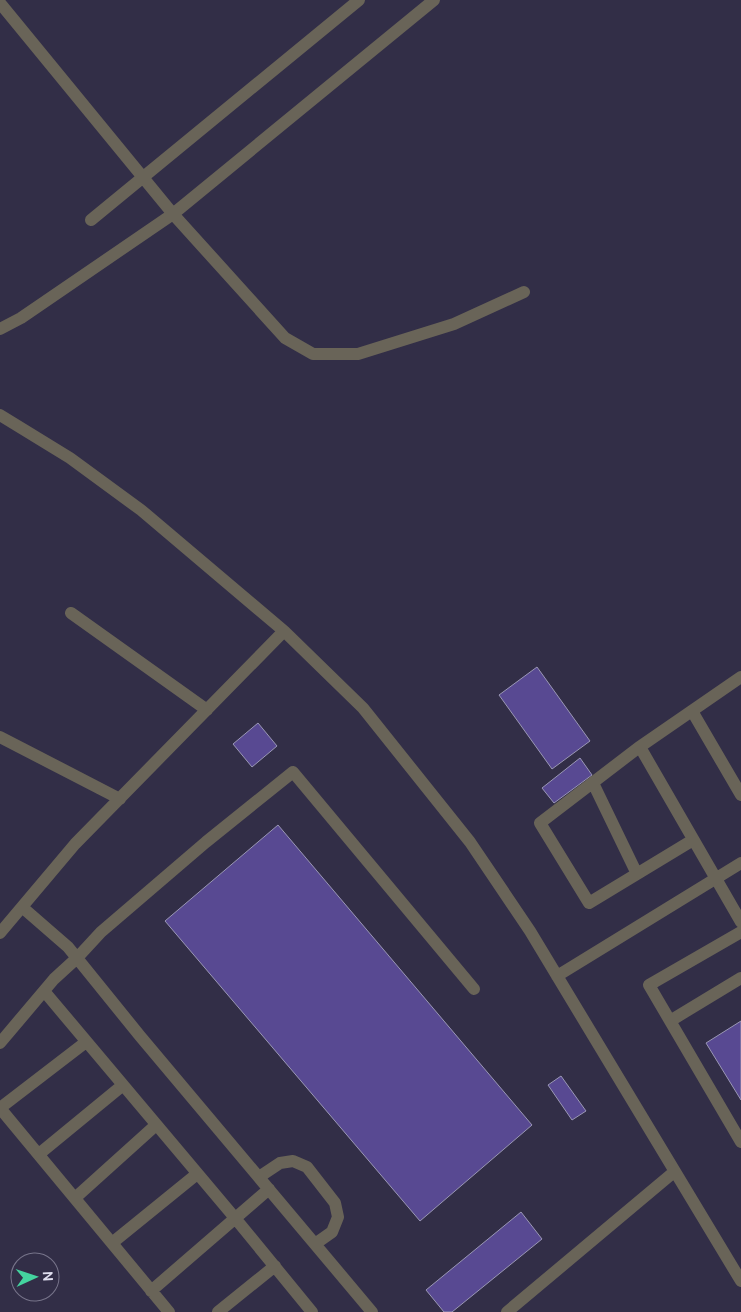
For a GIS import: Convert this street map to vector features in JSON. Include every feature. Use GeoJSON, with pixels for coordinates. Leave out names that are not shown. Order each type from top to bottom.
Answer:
{"type":"FeatureCollection","features":[{"type":"Feature","properties":{"kind":"street"},"geometry":{"type":"LineString","coordinates":[[91,220],[141,177],[359,0]]}},
{"type":"Feature","properties":{"kind":"street"},"geometry":{"type":"LineString","coordinates":[[0,329],[21,318],[173,214],[434,0]]}},
{"type":"Feature","properties":{"kind":"street"},"geometry":{"type":"LineString","coordinates":[[0,4],[173,214],[285,338],[313,354],[358,354],[454,324],[524,292]]}},
{"type":"Feature","properties":{"kind":"street"},"geometry":{"type":"LineString","coordinates":[[2,421],[70,458],[141,510],[284,631],[363,708],[464,835],[530,931],[741,1281]]}},
{"type":"Feature","properties":{"kind":"street"},"geometry":{"type":"LineString","coordinates":[[71,612],[208,710]]}},
{"type":"Feature","properties":{"kind":"street"},"geometry":{"type":"LineString","coordinates":[[0,933],[75,844],[284,631]]}},
{"type":"Feature","properties":{"kind":"street"},"geometry":{"type":"LineString","coordinates":[[694,840],[589,903],[540,823],[640,747],[740,681]]}},
{"type":"Feature","properties":{"kind":"street"},"geometry":{"type":"LineString","coordinates":[[692,711],[741,795]]}},
{"type":"Feature","properties":{"kind":"street"},"geometry":{"type":"LineString","coordinates":[[0,737],[120,799]]}},
{"type":"Feature","properties":{"kind":"street"},"geometry":{"type":"LineString","coordinates":[[640,747],[741,922]]}},
{"type":"Feature","properties":{"kind":"street"},"geometry":{"type":"LineString","coordinates":[[0,1043],[54,980],[108,926],[206,842],[293,772],[474,989]]}},
{"type":"Feature","properties":{"kind":"street"},"geometry":{"type":"LineString","coordinates":[[592,783],[637,874]]}},
{"type":"Feature","properties":{"kind":"street"},"geometry":{"type":"LineString","coordinates":[[557,976],[741,864]]}},
{"type":"Feature","properties":{"kind":"street"},"geometry":{"type":"LineString","coordinates":[[22,907],[68,947],[140,1036],[372,1312]]}},
{"type":"Feature","properties":{"kind":"street"},"geometry":{"type":"LineString","coordinates":[[741,932],[649,985],[741,1142]]}},
{"type":"Feature","properties":{"kind":"street"},"geometry":{"type":"LineString","coordinates":[[670,1021],[741,978]]}},
{"type":"Feature","properties":{"kind":"street"},"geometry":{"type":"LineString","coordinates":[[44,991],[275,1266],[310,1311]]}},
{"type":"Feature","properties":{"kind":"street"},"geometry":{"type":"LineString","coordinates":[[86,1042],[0,1108],[169,1312]]}},
{"type":"Feature","properties":{"kind":"street"},"geometry":{"type":"LineString","coordinates":[[39,1154],[123,1085]]}},
{"type":"Feature","properties":{"kind":"street"},"geometry":{"type":"LineString","coordinates":[[75,1198],[156,1125]]}},
{"type":"Feature","properties":{"kind":"street"},"geometry":{"type":"LineString","coordinates":[[259,1177],[280,1163],[293,1161],[307,1167],[335,1203],[338,1217],[332,1232],[315,1244]]}},
{"type":"Feature","properties":{"kind":"street"},"geometry":{"type":"LineString","coordinates":[[507,1312],[674,1172]]}},
{"type":"Feature","properties":{"kind":"street"},"geometry":{"type":"LineString","coordinates":[[112,1243],[197,1174]]}},
{"type":"Feature","properties":{"kind":"street"},"geometry":{"type":"LineString","coordinates":[[151,1291],[269,1189]]}},
{"type":"Feature","properties":{"kind":"street"},"geometry":{"type":"LineString","coordinates":[[218,1312],[275,1266]]}},
{"type":"Feature","properties":{"kind":"building"},"geometry":{"type":"Polygon","coordinates":[[[537,667],[590,741],[552,769],[499,695],[537,667]]]}},
{"type":"Feature","properties":{"kind":"building"},"geometry":{"type":"Polygon","coordinates":[[[258,723],[277,746],[252,767],[233,744],[258,723]]]}},
{"type":"Feature","properties":{"kind":"building"},"geometry":{"type":"Polygon","coordinates":[[[580,758],[592,775],[554,803],[542,788],[580,758]]]}},
{"type":"Feature","properties":{"kind":"building"},"geometry":{"type":"Polygon","coordinates":[[[278,825],[532,1125],[420,1221],[165,921],[278,825]]]}},
{"type":"Feature","properties":{"kind":"building"},"geometry":{"type":"Polygon","coordinates":[[[741,1021],[741,1100],[706,1043],[741,1021]]]}},
{"type":"Feature","properties":{"kind":"building"},"geometry":{"type":"Polygon","coordinates":[[[561,1076],[586,1111],[572,1120],[548,1085],[561,1076]]]}},
{"type":"Feature","properties":{"kind":"building"},"geometry":{"type":"Polygon","coordinates":[[[521,1212],[542,1239],[452,1312],[444,1312],[426,1290],[521,1212]]]}}]}
